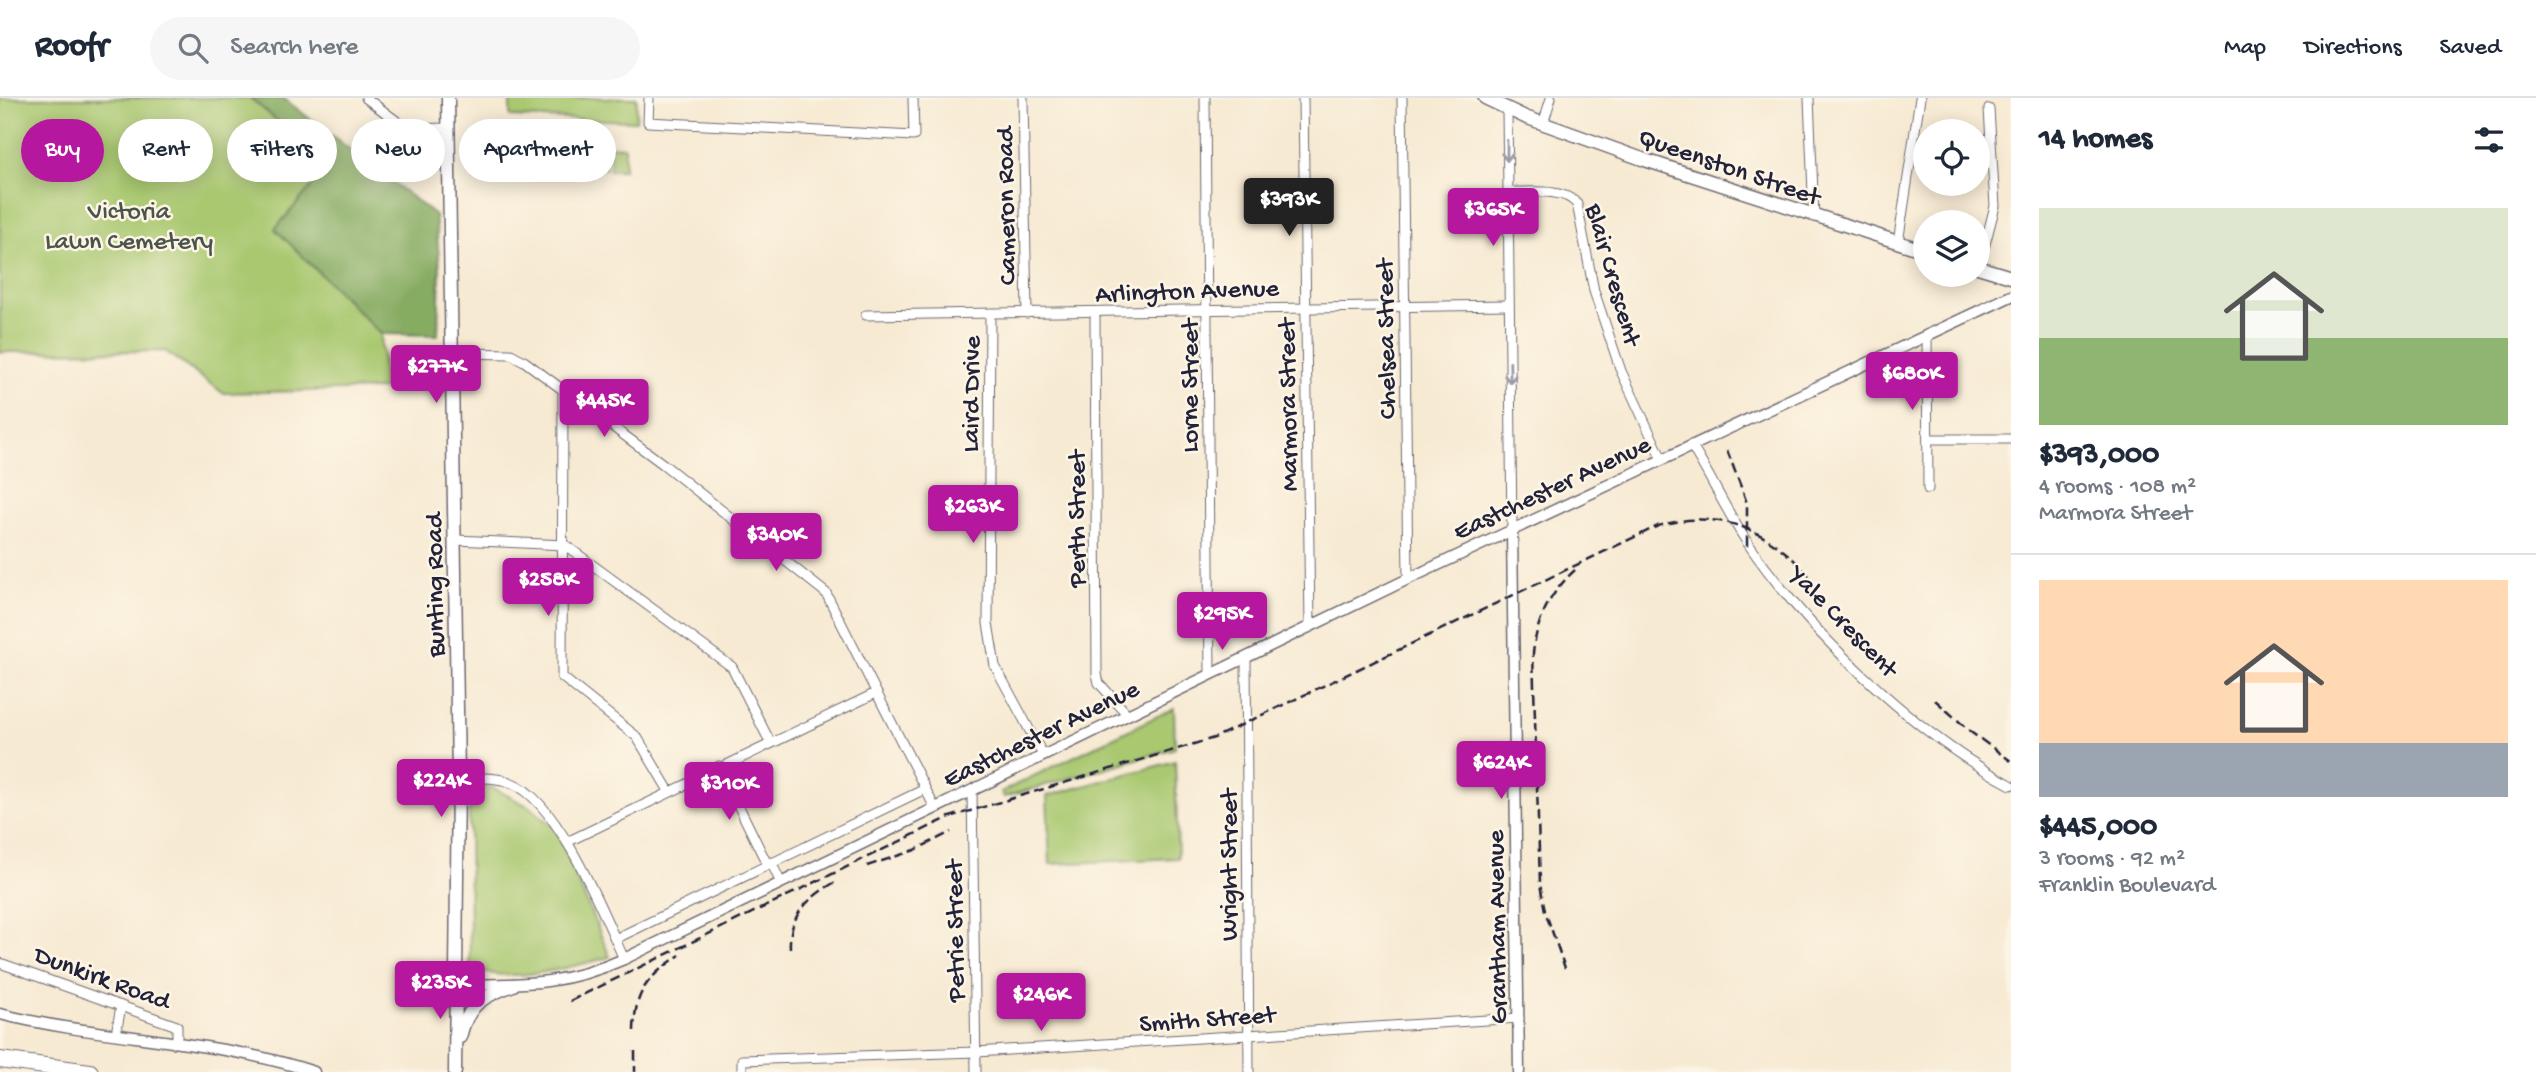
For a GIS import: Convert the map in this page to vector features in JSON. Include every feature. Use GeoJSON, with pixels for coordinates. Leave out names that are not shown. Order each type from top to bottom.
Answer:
{"type":"FeatureCollection","features":[{"type":"Feature","properties":{"kind":"highway"},"geometry":{"type":"LineString","coordinates":[[0,1060],[90,1072]]}},
{"type":"Feature","properties":{"kind":"main road","name":"Bunting Road"},"geometry":{"type":"LineString","coordinates":[[448,98],[458,778],[458,985],[455,1072]]}},
{"type":"Feature","properties":{"kind":"main road","name":"Queenston Street"},"geometry":{"type":"LineString","coordinates":[[1485,98],[1543,124],[1814,217],[1913,247]]}},
{"type":"Feature","properties":{"kind":"main road"},"geometry":{"type":"LineString","coordinates":[[1990,271],[2011,277]]}},
{"type":"Feature","properties":{"kind":"main road"},"geometry":{"type":"LineString","coordinates":[[455,1058],[462,1028],[475,1003],[498,989],[513,985]]}},
{"type":"Feature","properties":{"kind":"street"},"geometry":{"type":"LineString","coordinates":[[366,98],[407,129],[448,128]]}},
{"type":"Feature","properties":{"kind":"street"},"geometry":{"type":"LineString","coordinates":[[649,98],[648,122],[914,136],[913,98]]}},
{"type":"Feature","properties":{"kind":"street","name":"Cameron Road"},"geometry":{"type":"LineString","coordinates":[[1023,98],[1027,313]]}},
{"type":"Feature","properties":{"kind":"street","name":"Lorne Street"},"geometry":{"type":"LineString","coordinates":[[1205,98],[1209,311],[1210,674]]}},
{"type":"Feature","properties":{"kind":"street","name":"Marmora Street"},"geometry":{"type":"LineString","coordinates":[[1303,98],[1310,627]]}},
{"type":"Feature","properties":{"kind":"street","name":"Chelsea Street"},"geometry":{"type":"LineString","coordinates":[[1402,98],[1408,579]]}},
{"type":"Feature","properties":{"kind":"street"},"geometry":{"type":"LineString","coordinates":[[1543,124],[1551,98]]}},
{"type":"Feature","properties":{"kind":"street"},"geometry":{"type":"LineString","coordinates":[[1809,98],[1814,217]]}},
{"type":"Feature","properties":{"kind":"street"},"geometry":{"type":"LineString","coordinates":[[1898,243],[1920,98]]}},
{"type":"Feature","properties":{"kind":"street","name":"Grantham Avenue"},"geometry":{"type":"LineString","coordinates":[[1507,109],[1519,1072]]}},
{"type":"Feature","properties":{"kind":"street"},"geometry":{"type":"LineString","coordinates":[[1989,109],[1995,206],[1990,224]]}},
{"type":"Feature","properties":{"kind":"street","name":"Blair Crescent"},"geometry":{"type":"LineString","coordinates":[[1508,192],[1560,194],[1572,198],[1577,204],[1594,291],[1620,372],[1662,459]]}},
{"type":"Feature","properties":{"kind":"street","name":"Eastchester Avenue"},"geometry":{"type":"LineString","coordinates":[[458,985],[513,985],[568,980],[624,959],[780,881],[1512,529],[2011,296]]}},
{"type":"Feature","properties":{"kind":"street","name":"Arlington Avenue"},"geometry":{"type":"LineString","coordinates":[[866,315],[990,315],[1508,304]]}},
{"type":"Feature","properties":{"kind":"street","name":"Perth Street"},"geometry":{"type":"LineString","coordinates":[[1095,313],[1097,674],[1099,682],[1128,714]]}},
{"type":"Feature","properties":{"kind":"street","name":"Laird Drive"},"geometry":{"type":"LineString","coordinates":[[990,315],[988,623],[995,666],[1043,755]]}},
{"type":"Feature","properties":{"kind":"street"},"geometry":{"type":"LineString","coordinates":[[1927,334],[1928,489]]}},
{"type":"Feature","properties":{"kind":"street"},"geometry":{"type":"LineString","coordinates":[[452,353],[511,354],[663,464],[826,593],[935,808]]}},
{"type":"Feature","properties":{"kind":"street"},"geometry":{"type":"LineString","coordinates":[[563,391],[565,545],[562,677],[637,737],[669,791]]}},
{"type":"Feature","properties":{"kind":"street"},"geometry":{"type":"LineString","coordinates":[[1928,439],[2011,439]]}},
{"type":"Feature","properties":{"kind":"street","name":"Yale Crescent"},"geometry":{"type":"LineString","coordinates":[[1692,445],[1748,545],[1794,601],[1862,674],[1975,765],[2011,785]]}},
{"type":"Feature","properties":{"kind":"street"},"geometry":{"type":"LineString","coordinates":[[455,540],[565,545],[732,667],[770,742]]}},
{"type":"Feature","properties":{"kind":"street","name":"Wright Street"},"geometry":{"type":"LineString","coordinates":[[1246,658],[1249,1072]]}},
{"type":"Feature","properties":{"kind":"street"},"geometry":{"type":"LineString","coordinates":[[567,842],[719,766],[876,693]]}},
{"type":"Feature","properties":{"kind":"street"},"geometry":{"type":"LineString","coordinates":[[719,766],[780,881]]}},
{"type":"Feature","properties":{"kind":"street"},"geometry":{"type":"LineString","coordinates":[[458,778],[497,778],[514,784],[533,797],[567,842],[624,959]]}},
{"type":"Feature","properties":{"kind":"street","name":"Eastchester Avenue"},"geometry":{"type":"LineString","coordinates":[[615,939],[925,789]]}},
{"type":"Feature","properties":{"kind":"street","name":"Petrie Street"},"geometry":{"type":"LineString","coordinates":[[972,790],[976,1072]]}},
{"type":"Feature","properties":{"kind":"street","name":"Dunkirk Road"},"geometry":{"type":"LineString","coordinates":[[0,963],[177,1026],[177,1042]]}},
{"type":"Feature","properties":{"kind":"street"},"geometry":{"type":"LineString","coordinates":[[116,1034],[121,1006]]}},
{"type":"Feature","properties":{"kind":"street","name":"Dunkirk Road"},"geometry":{"type":"LineString","coordinates":[[0,1014],[41,1025],[233,1051],[314,1072]]}},
{"type":"Feature","properties":{"kind":"street","name":"Smith Street"},"geometry":{"type":"LineString","coordinates":[[742,1072],[742,1060],[976,1052],[1519,1018]]}},
{"type":"Feature","properties":{"kind":"green space","name":"Victoria Lawn Cemetery"},"geometry":{"type":"Polygon","coordinates":[[[0,98],[250,98],[275,119],[227,119],[227,182],[316,182],[275,229],[381,334],[384,389],[223,393],[165,351],[0,352],[0,98]]]}},
{"type":"Feature","properties":{"kind":"green space"},"geometry":{"type":"Polygon","coordinates":[[[250,98],[283,98],[310,119],[275,119],[250,98]]]}},
{"type":"Feature","properties":{"kind":"green space"},"geometry":{"type":"Polygon","coordinates":[[[510,98],[637,98],[636,121],[510,117],[510,98]]]}},
{"type":"Feature","properties":{"kind":"green space"},"geometry":{"type":"Polygon","coordinates":[[[337,140],[351,150],[351,182],[392,182],[435,215],[440,268],[438,335],[381,334],[275,229],[315,182],[337,182],[337,140]]]}},
{"type":"Feature","properties":{"kind":"green space"},"geometry":{"type":"Polygon","coordinates":[[[616,146],[625,147],[624,170],[616,170],[616,146]]]}},
{"type":"Feature","properties":{"kind":"green space"},"geometry":{"type":"Polygon","coordinates":[[[1174,708],[1175,748],[1004,797],[1001,792],[1174,708]]]}},
{"type":"Feature","properties":{"kind":"green space"},"geometry":{"type":"Polygon","coordinates":[[[1175,761],[1178,858],[1050,864],[1047,796],[1175,761]]]}},
{"type":"Feature","properties":{"kind":"green space"},"geometry":{"type":"Polygon","coordinates":[[[469,785],[493,788],[530,807],[556,829],[610,957],[522,975],[486,973],[470,968],[469,785]]]}},
{"type":"Feature","properties":{"kind":"railway"},"geometry":{"type":"LineString","coordinates":[[1727,450],[1747,503],[1747,551]]}},
{"type":"Feature","properties":{"kind":"railway"},"geometry":{"type":"LineString","coordinates":[[570,1001],[950,817],[1214,738],[1658,526],[1702,520],[1741,527],[1777,546],[1809,576]]}},
{"type":"Feature","properties":{"kind":"railway"},"geometry":{"type":"LineString","coordinates":[[1565,968],[1545,911],[1540,884],[1533,653],[1541,618],[1551,598],[1575,570]]}},
{"type":"Feature","properties":{"kind":"railway"},"geometry":{"type":"LineString","coordinates":[[1935,700],[1972,733],[2011,761]]}},
{"type":"Feature","properties":{"kind":"railway"},"geometry":{"type":"LineString","coordinates":[[867,866],[915,850],[951,832]]}},
{"type":"Feature","properties":{"kind":"railway"},"geometry":{"type":"LineString","coordinates":[[790,949],[793,926],[802,908],[837,881]]}},
{"type":"Feature","properties":{"kind":"railway"},"geometry":{"type":"LineString","coordinates":[[634,1031],[637,1005],[645,986],[680,955]]}},
{"type":"Feature","properties":{"kind":"railway"},"geometry":{"type":"LineString","coordinates":[[635,1051],[635,1072]]}}]}
